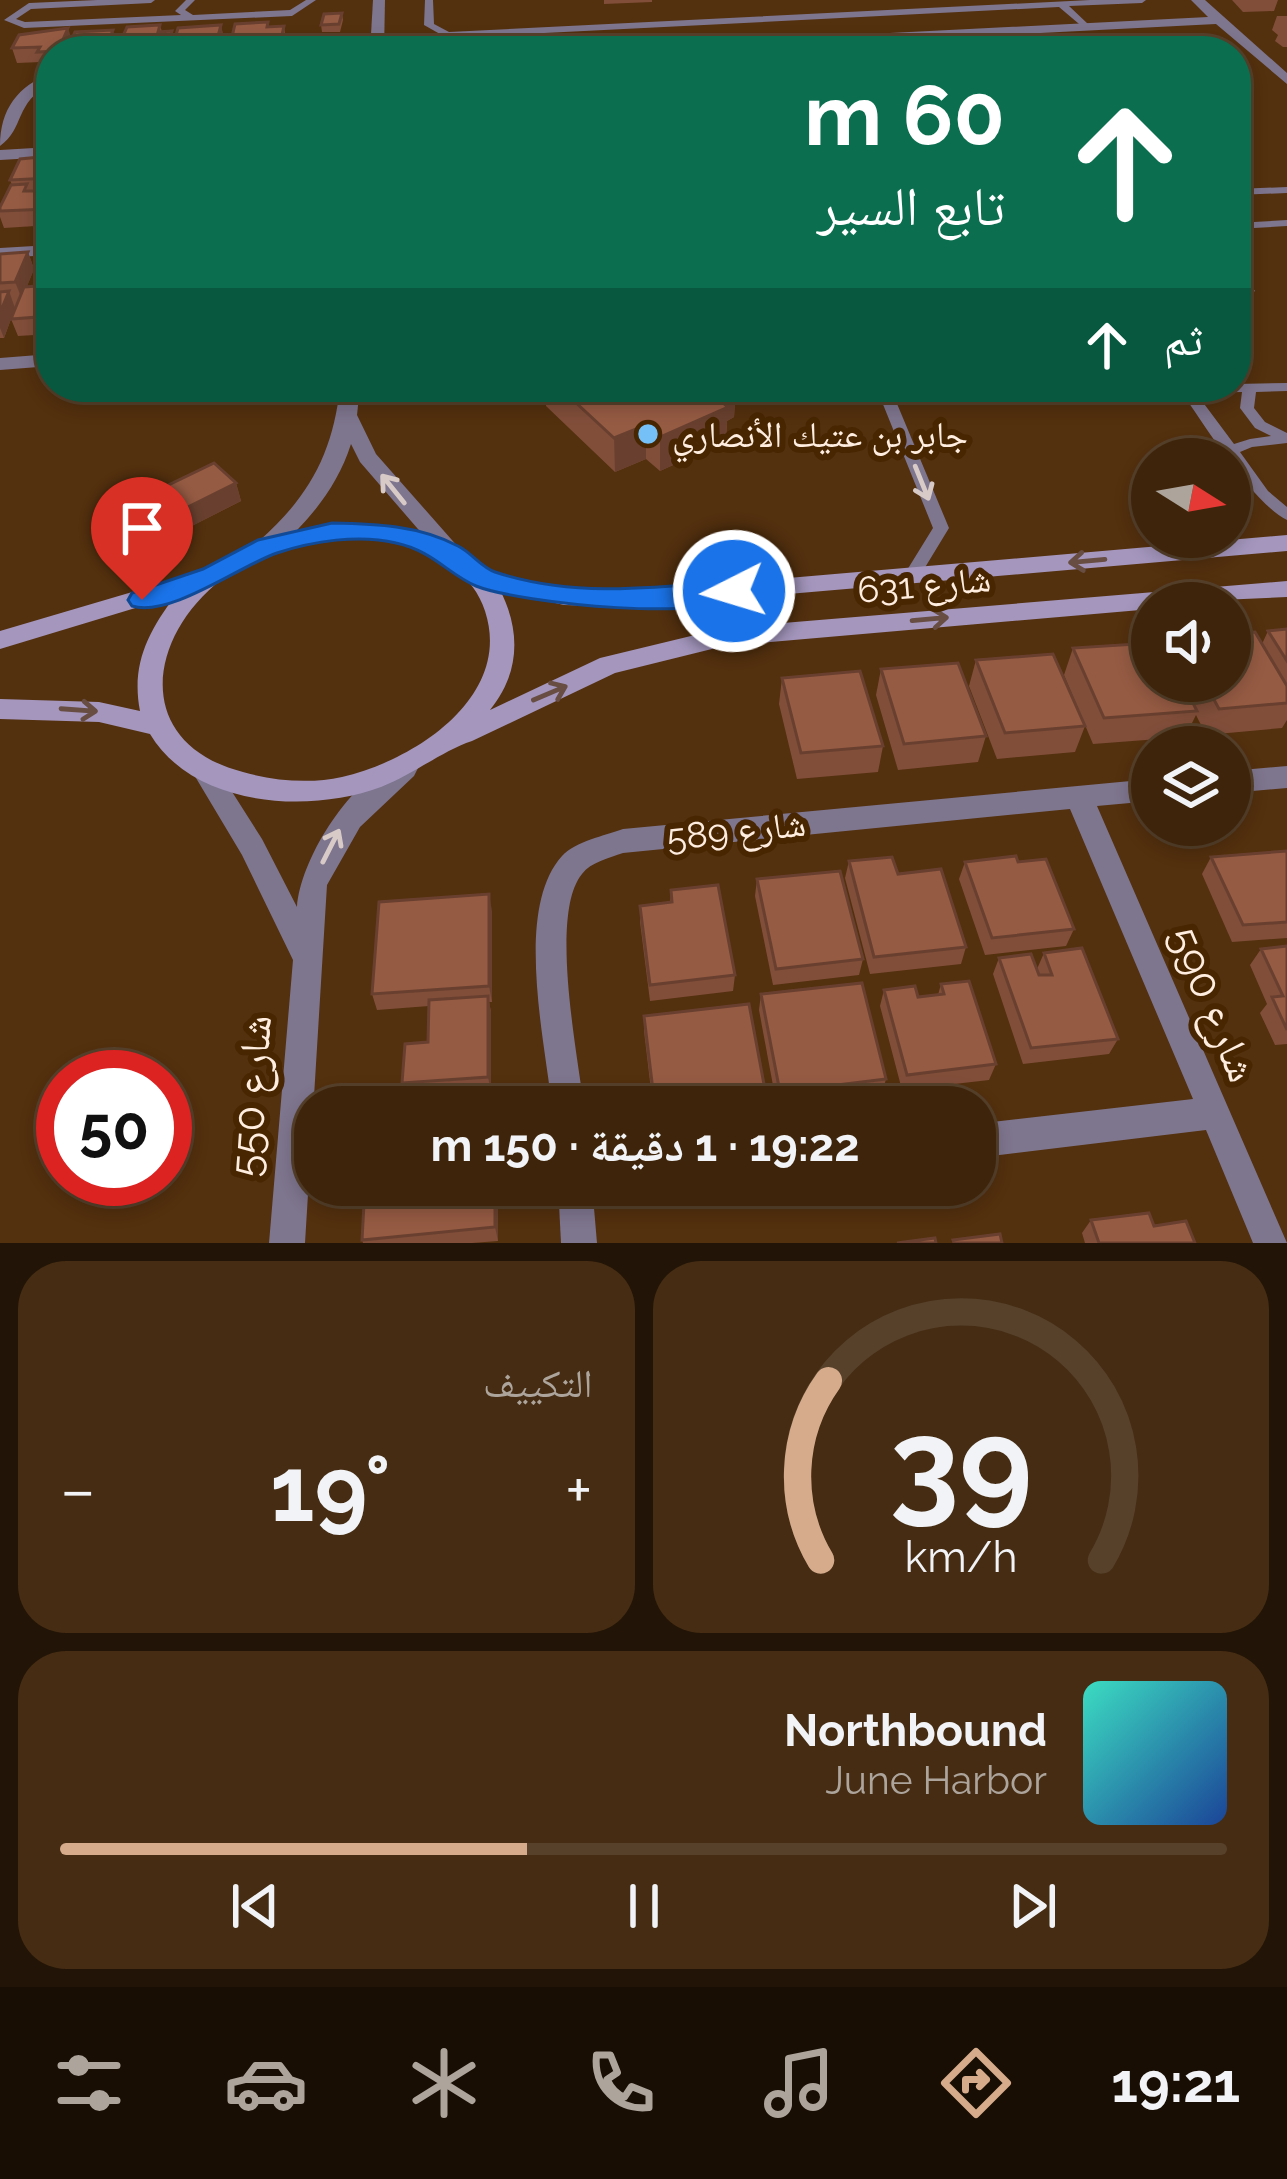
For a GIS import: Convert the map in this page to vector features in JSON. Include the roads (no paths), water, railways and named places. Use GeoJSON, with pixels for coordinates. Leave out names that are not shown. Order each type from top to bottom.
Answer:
{"type":"FeatureCollection","features":[{"type":"Feature","properties":{"kind":"main road"},"geometry":{"type":"LineString","coordinates":[[0,640],[106,612],[212,575],[267,546],[353,532],[396,533],[451,553],[482,578],[502,615],[503,658],[484,702],[445,743],[407,766],[340,788],[270,791],[206,773],[177,753],[156,725],[146,686],[153,645],[177,607],[212,575]]}},
{"type":"Feature","properties":{"kind":"main road","name":"شارع 631"},"geometry":{"type":"LineString","coordinates":[[482,578],[526,591],[594,600],[1287,543]]}},
{"type":"Feature","properties":{"kind":"main road","name":"شارع 631"},"geometry":{"type":"LineString","coordinates":[[445,743],[609,665],[724,637],[1287,589]]}},
{"type":"Feature","properties":{"kind":"main road"},"geometry":{"type":"LineString","coordinates":[[0,709],[99,712],[156,725]]}},
{"type":"Feature","properties":{"kind":"street"},"geometry":{"type":"LineString","coordinates":[[378,36],[380,0]]}},
{"type":"Feature","properties":{"kind":"street"},"geometry":{"type":"LineString","coordinates":[[1197,0],[1236,36]]}},
{"type":"Feature","properties":{"kind":"street"},"geometry":{"type":"LineString","coordinates":[[925,36],[1218,20]]}},
{"type":"Feature","properties":{"kind":"street"},"geometry":{"type":"LineString","coordinates":[[1251,49],[1287,80]]}},
{"type":"Feature","properties":{"kind":"street"},"geometry":{"type":"LineString","coordinates":[[0,141],[26,91],[36,85]]}},
{"type":"Feature","properties":{"kind":"street"},"geometry":{"type":"LineString","coordinates":[[0,155],[36,153]]}},
{"type":"Feature","properties":{"kind":"street"},"geometry":{"type":"LineString","coordinates":[[0,253],[36,251]]}},
{"type":"Feature","properties":{"kind":"street"},"geometry":{"type":"LineString","coordinates":[[0,364],[36,361]]}},
{"type":"Feature","properties":{"kind":"street"},"geometry":{"type":"LineString","coordinates":[[267,546],[319,496],[338,464],[349,402]]}},
{"type":"Feature","properties":{"kind":"street"},"geometry":{"type":"LineString","coordinates":[[348,416],[367,457],[451,553]]}},
{"type":"Feature","properties":{"kind":"street","name":"شارع 550"},"geometry":{"type":"LineString","coordinates":[[286,1243],[313,885],[333,839],[356,806],[407,766]]}},
{"type":"Feature","properties":{"kind":"street"},"geometry":{"type":"LineString","coordinates":[[206,773],[252,847],[305,954]]}},
{"type":"Feature","properties":{"kind":"street"},"geometry":{"type":"LineString","coordinates":[[1251,780],[1287,777]]}},
{"type":"Feature","properties":{"kind":"street","name":"شارع 589"},"geometry":{"type":"LineString","coordinates":[[566,1086],[551,919],[571,866],[594,851],[623,841],[1131,792]]}},
{"type":"Feature","properties":{"kind":"street","name":"شارع 590"},"geometry":{"type":"LineString","coordinates":[[1078,797],[1271,1243]]}},
{"type":"Feature","properties":{"kind":"street"},"geometry":{"type":"LineString","coordinates":[[996,1139],[1214,1113]]}},
{"type":"Feature","properties":{"kind":"street"},"geometry":{"type":"LineString","coordinates":[[579,1243],[581,1206]]}},
{"type":"Feature","properties":{"kind":"lane"},"geometry":{"type":"LineString","coordinates":[[141,20],[161,10],[148,0],[29,6],[9,16],[24,25],[141,20],[191,17],[292,13],[328,1]]}},
{"type":"Feature","properties":{"kind":"lane"},"geometry":{"type":"LineString","coordinates":[[191,0],[179,11],[191,17]]}},
{"type":"Feature","properties":{"kind":"lane"},"geometry":{"type":"LineString","coordinates":[[429,0],[432,32],[543,36],[1142,0]]}},
{"type":"Feature","properties":{"kind":"lane"},"geometry":{"type":"LineString","coordinates":[[1063,6],[1085,26]]}},
{"type":"Feature","properties":{"kind":"lane"},"geometry":{"type":"LineString","coordinates":[[1041,7],[1058,28]]}},
{"type":"Feature","properties":{"kind":"lane"},"geometry":{"type":"LineString","coordinates":[[514,32],[521,36]]}},
{"type":"Feature","properties":{"kind":"lane"},"geometry":{"type":"LineString","coordinates":[[995,32],[998,36]]}},
{"type":"Feature","properties":{"kind":"lane"},"geometry":{"type":"LineString","coordinates":[[1251,191],[1287,190]]}},
{"type":"Feature","properties":{"kind":"lane"},"geometry":{"type":"LineString","coordinates":[[1251,224],[1287,223]]}},
{"type":"Feature","properties":{"kind":"lane"},"geometry":{"type":"LineString","coordinates":[[1251,390],[1287,387]]}},
{"type":"Feature","properties":{"kind":"lane"},"geometry":{"type":"LineString","coordinates":[[889,402],[941,528],[913,575]]}},
{"type":"Feature","properties":{"kind":"lane"},"geometry":{"type":"LineString","coordinates":[[1196,402],[1221,438]]}},
{"type":"Feature","properties":{"kind":"lane"},"geometry":{"type":"LineString","coordinates":[[1247,402],[1246,408],[1260,425],[1287,439]]}},
{"type":"Feature","properties":{"kind":"lane"},"geometry":{"type":"LineString","coordinates":[[1251,443],[1287,439]]}},
{"type":"Feature","properties":{"kind":"lane"},"geometry":{"type":"LineString","coordinates":[[1251,475],[1287,515]]}},
{"type":"Feature","properties":{"kind":"place","name":"جابر بن عتيك الأنصاري"},"geometry":{"type":"Point","coordinates":[648,434]}}]}
